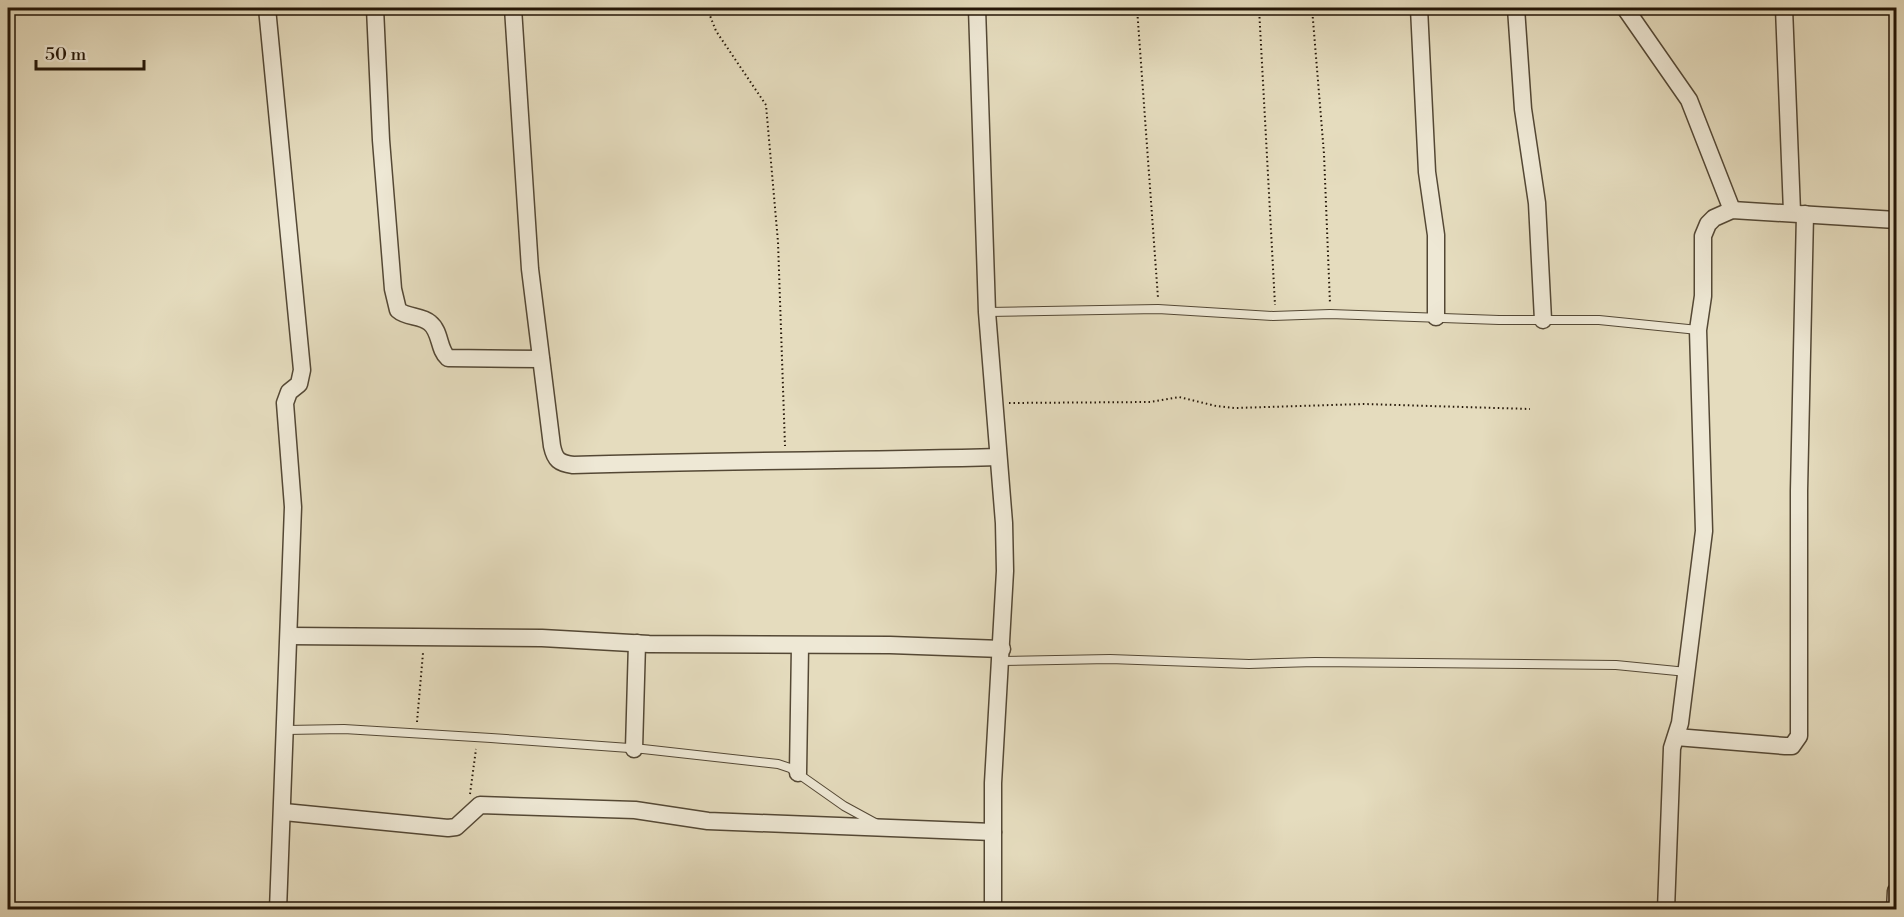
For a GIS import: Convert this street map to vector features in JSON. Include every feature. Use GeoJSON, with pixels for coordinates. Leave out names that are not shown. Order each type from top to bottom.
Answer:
{"type":"FeatureCollection","features":[{"type":"Feature","properties":{"kind":"street"},"geometry":{"type":"LineString","coordinates":[[267,8],[302,370],[299,384],[289,392],[285,403],[293,507],[284,812],[278,909]]}},
{"type":"Feature","properties":{"kind":"street"},"geometry":{"type":"LineString","coordinates":[[375,8],[381,140],[393,289],[398,310],[430,322],[435,329],[443,354],[456,361],[541,358]]}},
{"type":"Feature","properties":{"kind":"street"},"geometry":{"type":"LineString","coordinates":[[513,8],[530,269],[552,446],[555,458],[560,463],[573,465],[998,457]]}},
{"type":"Feature","properties":{"kind":"street"},"geometry":{"type":"LineString","coordinates":[[977,8],[987,312],[1004,523],[1002,655],[993,783],[993,909]]}},
{"type":"Feature","properties":{"kind":"street"},"geometry":{"type":"LineString","coordinates":[[1419,8],[1426,149],[1436,235],[1436,317]]}},
{"type":"Feature","properties":{"kind":"street"},"geometry":{"type":"LineString","coordinates":[[1516,8],[1522,109],[1538,203],[1543,320]]}},
{"type":"Feature","properties":{"kind":"street"},"geometry":{"type":"LineString","coordinates":[[1625,8],[1689,100],[1732,210]]}},
{"type":"Feature","properties":{"kind":"street"},"geometry":{"type":"LineString","coordinates":[[1676,737],[1792,746],[1799,736],[1799,213],[1784,8]]}},
{"type":"Feature","properties":{"kind":"street"},"geometry":{"type":"LineString","coordinates":[[1666,909],[1670,778],[1687,672],[1704,531],[1698,330],[1703,296],[1703,236],[1708,224],[1714,218],[1732,210],[1896,220]]}},
{"type":"Feature","properties":{"kind":"street"},"geometry":{"type":"LineString","coordinates":[[289,636],[542,638],[638,644],[890,645],[1002,655]]}},
{"type":"Feature","properties":{"kind":"street"},"geometry":{"type":"LineString","coordinates":[[634,749],[638,644]]}},
{"type":"Feature","properties":{"kind":"street"},"geometry":{"type":"LineString","coordinates":[[798,773],[800,646]]}},
{"type":"Feature","properties":{"kind":"street"},"geometry":{"type":"LineString","coordinates":[[284,812],[448,828],[456,827],[480,805],[636,810],[708,821],[993,832]]}},
{"type":"Feature","properties":{"kind":"street"},"geometry":{"type":"LineString","coordinates":[[1895,909],[1896,891]]}},
{"type":"Feature","properties":{"kind":"lane"},"geometry":{"type":"LineString","coordinates":[[987,312],[1158,309],[1274,316],[1330,314],[1599,320],[1698,330]]}},
{"type":"Feature","properties":{"kind":"lane"},"geometry":{"type":"LineString","coordinates":[[1002,655],[1249,664],[1326,662],[1616,665],[1687,672]]}},
{"type":"Feature","properties":{"kind":"lane"},"geometry":{"type":"LineString","coordinates":[[286,730],[478,737],[634,749],[778,764],[798,773],[844,806],[886,828]]}},
{"type":"Feature","properties":{"kind":"path"},"geometry":{"type":"LineString","coordinates":[[707,8],[716,31],[766,105],[778,242],[786,461]]}},
{"type":"Feature","properties":{"kind":"path"},"geometry":{"type":"LineString","coordinates":[[1137,8],[1158,309]]}},
{"type":"Feature","properties":{"kind":"path"},"geometry":{"type":"LineString","coordinates":[[1259,8],[1274,316]]}},
{"type":"Feature","properties":{"kind":"path"},"geometry":{"type":"LineString","coordinates":[[1312,8],[1324,154],[1330,314]]}},
{"type":"Feature","properties":{"kind":"path"},"geometry":{"type":"LineString","coordinates":[[994,404],[1150,402],[1179,397],[1235,408],[1364,404],[1530,409]]}},
{"type":"Feature","properties":{"kind":"path"},"geometry":{"type":"LineString","coordinates":[[416,734],[424,637]]}},
{"type":"Feature","properties":{"kind":"path"},"geometry":{"type":"LineString","coordinates":[[468,815],[478,737]]}}]}
